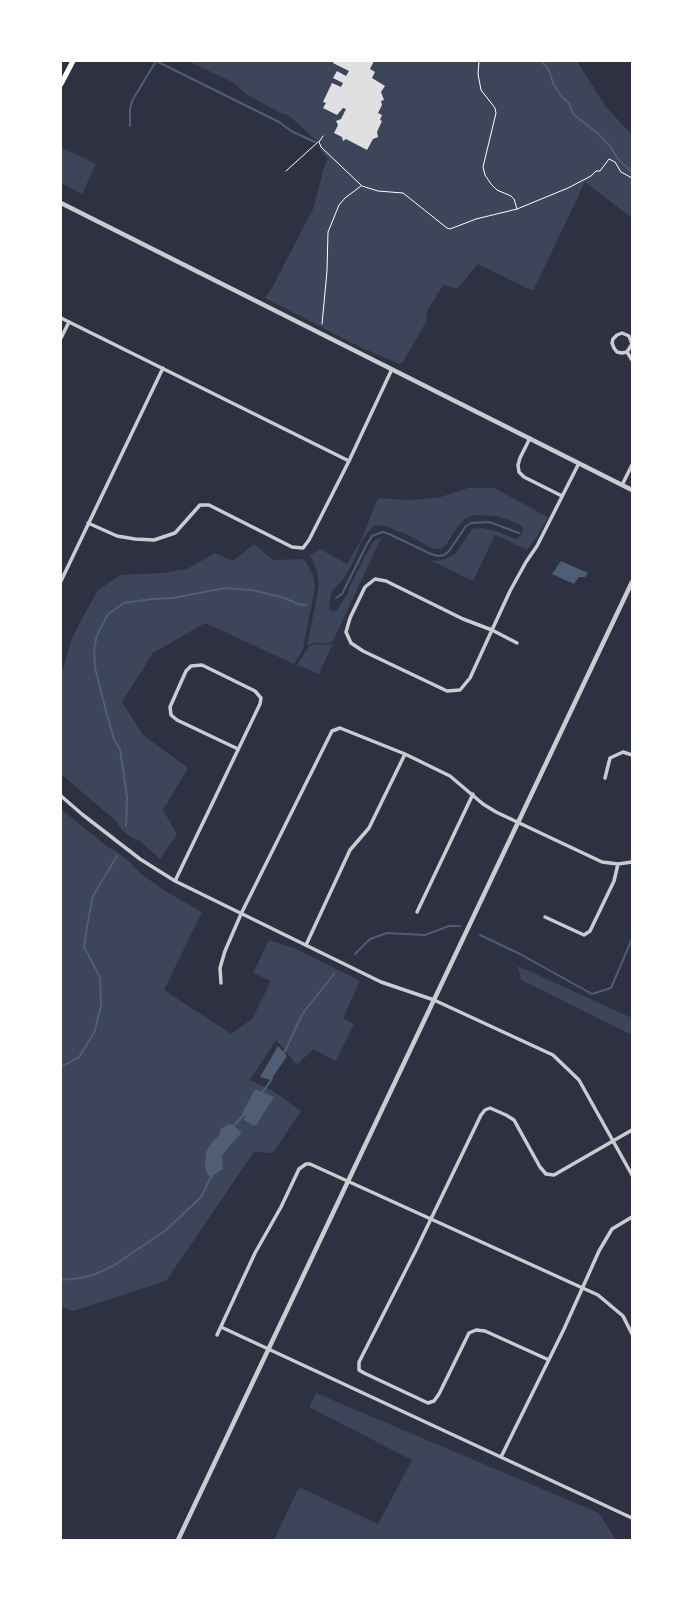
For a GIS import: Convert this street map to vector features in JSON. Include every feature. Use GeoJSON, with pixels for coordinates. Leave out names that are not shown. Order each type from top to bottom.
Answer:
{"type":"FeatureCollection","features":[{"type":"Feature","properties":{"kind":"main road"},"geometry":{"type":"LineString","coordinates":[[61,84],[73,61]]}},
{"type":"Feature","properties":{"kind":"street"},"geometry":{"type":"LineString","coordinates":[[61,202],[632,490]]}},
{"type":"Feature","properties":{"kind":"street"},"geometry":{"type":"LineString","coordinates":[[61,318],[349,461]]}},
{"type":"Feature","properties":{"kind":"street"},"geometry":{"type":"LineString","coordinates":[[61,338],[68,322]]}},
{"type":"Feature","properties":{"kind":"street"},"geometry":{"type":"LineString","coordinates":[[622,333],[629,336],[632,344],[627,352],[617,352],[612,344],[613,338],[622,333]]}},
{"type":"Feature","properties":{"kind":"street"},"geometry":{"type":"LineString","coordinates":[[627,352],[632,360]]}},
{"type":"Feature","properties":{"kind":"street"},"geometry":{"type":"LineString","coordinates":[[61,581],[62,574],[163,368]]}},
{"type":"Feature","properties":{"kind":"street"},"geometry":{"type":"LineString","coordinates":[[88,523],[117,536],[154,540],[175,534],[200,505],[209,505],[292,547],[303,548],[310,540],[392,369]]}},
{"type":"Feature","properties":{"kind":"street"},"geometry":{"type":"LineString","coordinates":[[530,438],[520,458],[518,465],[519,472],[524,477],[562,496]]}},
{"type":"Feature","properties":{"kind":"street"},"geometry":{"type":"LineString","coordinates":[[517,643],[492,630],[463,619],[386,581],[374,579],[365,587],[350,618],[346,632],[351,643],[362,651],[447,692],[460,690],[470,678],[492,630],[510,591],[526,562],[537,546],[579,462]]}},
{"type":"Feature","properties":{"kind":"street"},"geometry":{"type":"LineString","coordinates":[[622,485],[632,465]]}},
{"type":"Feature","properties":{"kind":"street"},"geometry":{"type":"LineString","coordinates":[[178,1540],[270,1350],[632,582]]}},
{"type":"Feature","properties":{"kind":"street"},"geometry":{"type":"LineString","coordinates":[[175,881],[260,704],[261,698],[255,691],[202,664],[191,666],[186,671],[170,707],[171,716],[238,749]]}},
{"type":"Feature","properties":{"kind":"street"},"geometry":{"type":"LineString","coordinates":[[221,983],[220,968],[225,951],[241,914],[332,731],[340,728],[404,754],[450,776],[483,804],[602,862],[618,864],[632,862]]}},
{"type":"Feature","properties":{"kind":"street"},"geometry":{"type":"LineString","coordinates":[[605,778],[610,758],[623,752],[632,755]]}},
{"type":"Feature","properties":{"kind":"street"},"geometry":{"type":"LineString","coordinates":[[306,945],[350,850],[369,828],[404,754]]}},
{"type":"Feature","properties":{"kind":"street"},"geometry":{"type":"LineString","coordinates":[[417,912],[473,794]]}},
{"type":"Feature","properties":{"kind":"street"},"geometry":{"type":"LineString","coordinates":[[61,796],[140,859],[175,881],[381,982],[434,1000],[554,1055],[579,1080],[614,1140],[632,1175]]}},
{"type":"Feature","properties":{"kind":"street"},"geometry":{"type":"LineString","coordinates":[[546,917],[584,935],[590,931],[614,881],[618,864]]}},
{"type":"Feature","properties":{"kind":"street"},"geometry":{"type":"LineString","coordinates":[[549,1360],[485,1331],[476,1330],[470,1333],[439,1394],[434,1401],[428,1403],[364,1373],[360,1370],[359,1362],[415,1252],[481,1115],[485,1110],[490,1108],[506,1114],[514,1120],[540,1167],[546,1174],[554,1175],[632,1130]]}},
{"type":"Feature","properties":{"kind":"street"},"geometry":{"type":"LineString","coordinates":[[217,1335],[255,1253],[302,1166],[306,1164],[310,1164],[598,1295],[623,1316],[632,1334]]}},
{"type":"Feature","properties":{"kind":"street"},"geometry":{"type":"LineString","coordinates":[[501,1457],[549,1360],[599,1251],[612,1229],[632,1217]]}},
{"type":"Feature","properties":{"kind":"street"},"geometry":{"type":"LineString","coordinates":[[221,1327],[632,1518]]}},
{"type":"Feature","properties":{"kind":"path"},"geometry":{"type":"LineString","coordinates":[[479,61],[478,74],[481,90],[495,108],[496,113],[483,167],[485,175],[497,190],[511,196],[514,199],[517,209]]}},
{"type":"Feature","properties":{"kind":"path"},"geometry":{"type":"LineString","coordinates":[[286,171],[319,142],[323,136]]}},
{"type":"Feature","properties":{"kind":"path"},"geometry":{"type":"LineString","coordinates":[[319,142],[321,147],[362,186],[370,190],[389,193],[400,192],[450,229],[476,219],[517,209],[568,188],[591,176],[594,172],[600,171],[609,159],[616,162],[622,172],[632,178]]}},
{"type":"Feature","properties":{"kind":"path"},"geometry":{"type":"LineString","coordinates":[[322,324],[327,271],[328,232],[339,206],[345,198],[362,186]]}},
{"type":"Feature","properties":{"kind":"shaded area"},"geometry":{"type":"Polygon","coordinates":[[[188,61],[577,61],[606,107],[632,135],[632,218],[585,182],[533,291],[478,264],[457,289],[443,285],[427,311],[426,322],[403,362],[399,364],[360,347],[265,298],[272,288],[314,207],[324,167],[328,159],[319,148],[321,143],[288,115],[283,114],[247,95],[234,83],[188,61]]]}},
{"type":"Feature","properties":{"kind":"shaded area"},"geometry":{"type":"Polygon","coordinates":[[[61,147],[96,164],[82,194],[61,183],[61,147]]]}},
{"type":"Feature","properties":{"kind":"shaded area"},"geometry":{"type":"Polygon","coordinates":[[[468,488],[494,488],[548,517],[537,537],[527,550],[495,535],[473,581],[426,558],[435,561],[446,559],[455,554],[472,529],[481,528],[493,530],[516,539],[521,535],[523,530],[522,526],[495,516],[473,515],[465,519],[458,526],[446,545],[441,549],[433,549],[410,536],[388,527],[379,525],[372,527],[361,542],[356,556],[345,577],[331,593],[329,609],[334,611],[337,610],[348,593],[350,586],[371,545],[375,540],[381,538],[333,641],[328,643],[313,643],[307,646],[319,586],[317,571],[310,555],[320,549],[347,564],[362,538],[378,498],[411,500],[441,497],[468,488]]]}},
{"type":"Feature","properties":{"kind":"shaded area"},"geometry":{"type":"Polygon","coordinates":[[[254,544],[273,560],[303,559],[308,565],[313,576],[315,587],[303,649],[294,664],[205,623],[153,653],[122,702],[143,735],[188,768],[163,810],[177,834],[160,859],[140,841],[131,837],[122,830],[116,821],[61,774],[61,674],[72,638],[97,591],[120,575],[162,573],[187,569],[215,553],[233,561],[254,544]]]}},
{"type":"Feature","properties":{"kind":"shaded area"},"geometry":{"type":"Polygon","coordinates":[[[561,561],[588,573],[585,577],[579,577],[574,584],[552,574],[561,561]]]}},
{"type":"Feature","properties":{"kind":"shaded area"},"geometry":{"type":"Polygon","coordinates":[[[333,643],[319,674],[297,665],[309,646],[315,644],[329,645],[333,643]]]}},
{"type":"Feature","properties":{"kind":"shaded area"},"geometry":{"type":"Polygon","coordinates":[[[61,809],[108,847],[116,851],[130,862],[140,873],[165,891],[202,912],[164,990],[231,1034],[252,1019],[271,981],[253,973],[269,940],[294,948],[360,981],[343,1018],[354,1024],[336,1061],[313,1049],[299,1063],[296,1064],[276,1040],[250,1080],[273,1091],[301,1111],[273,1153],[254,1152],[166,1281],[73,1311],[61,1307],[61,809]],[[242,1133],[220,1134],[212,1142],[222,1156],[242,1133]]]}},
{"type":"Feature","properties":{"kind":"shaded area"},"geometry":{"type":"Polygon","coordinates":[[[518,966],[632,1018],[632,1035],[521,980],[518,966]]]}},
{"type":"Feature","properties":{"kind":"shaded area"},"geometry":{"type":"Polygon","coordinates":[[[278,1046],[287,1056],[271,1080],[260,1077],[278,1046]]]}},
{"type":"Feature","properties":{"kind":"shaded area"},"geometry":{"type":"Polygon","coordinates":[[[255,1089],[274,1097],[257,1124],[254,1126],[244,1120],[245,1116],[242,1113],[255,1089]]]}},
{"type":"Feature","properties":{"kind":"shaded area"},"geometry":{"type":"Polygon","coordinates":[[[229,1124],[234,1126],[242,1133],[222,1156],[223,1169],[211,1177],[208,1175],[205,1167],[206,1152],[212,1142],[220,1134],[220,1129],[229,1124]]]}},
{"type":"Feature","properties":{"kind":"shaded area"},"geometry":{"type":"Polygon","coordinates":[[[316,1393],[599,1513],[616,1540],[274,1540],[299,1487],[378,1524],[412,1460],[309,1407],[316,1393]]]}},
{"type":"Feature","properties":{"kind":"building"},"geometry":{"type":"Polygon","coordinates":[[[334,61],[374,61],[370,69],[375,72],[372,78],[385,86],[381,92],[384,100],[381,101],[382,105],[378,113],[382,115],[380,120],[382,121],[377,132],[378,137],[373,139],[367,150],[346,139],[343,141],[342,137],[334,133],[338,125],[336,121],[341,119],[346,109],[343,108],[337,115],[323,108],[326,103],[323,102],[332,83],[341,87],[343,83],[333,78],[337,71],[346,76],[349,71],[333,63],[334,61]]]}},
{"type":"Feature","properties":{"kind":"waterway"},"geometry":{"type":"LineString","coordinates":[[156,61],[279,122],[291,131],[315,142]]}},
{"type":"Feature","properties":{"kind":"waterway"},"geometry":{"type":"LineString","coordinates":[[130,126],[130,109],[132,101],[156,61]]}},
{"type":"Feature","properties":{"kind":"waterway"},"geometry":{"type":"LineString","coordinates":[[541,61],[549,70],[553,83],[561,96],[569,103],[573,114],[596,132],[609,145],[618,159],[632,172]]}},
{"type":"Feature","properties":{"kind":"waterway"},"geometry":{"type":"LineString","coordinates":[[336,598],[342,594],[372,536],[377,534],[383,532],[389,534],[438,556],[444,555],[449,551],[466,526],[471,523],[489,522],[519,533]]}},
{"type":"Feature","properties":{"kind":"waterway"},"geometry":{"type":"LineString","coordinates":[[126,826],[127,797],[120,749],[114,739],[95,668],[94,649],[97,635],[108,614],[124,603],[173,598],[225,588],[252,590],[281,597],[301,605],[306,605]]}},
{"type":"Feature","properties":{"kind":"waterway"},"geometry":{"type":"LineString","coordinates":[[61,1067],[79,1057],[94,1033],[101,1006],[100,977],[84,947],[93,896],[117,856]]}},
{"type":"Feature","properties":{"kind":"waterway"},"geometry":{"type":"LineString","coordinates":[[355,954],[370,939],[387,933],[425,935],[449,926],[460,926]]}},
{"type":"Feature","properties":{"kind":"waterway"},"geometry":{"type":"LineString","coordinates":[[480,935],[520,954],[592,994],[611,988],[632,939]]}},
{"type":"Feature","properties":{"kind":"waterway"},"geometry":{"type":"LineString","coordinates":[[283,1055],[303,1013],[334,974]]}},
{"type":"Feature","properties":{"kind":"waterway"},"geometry":{"type":"LineString","coordinates":[[262,1093],[272,1079]]}},
{"type":"Feature","properties":{"kind":"waterway"},"geometry":{"type":"LineString","coordinates":[[233,1127],[245,1113]]}},
{"type":"Feature","properties":{"kind":"waterway"},"geometry":{"type":"LineString","coordinates":[[61,1280],[93,1275],[113,1266],[166,1230],[201,1197],[212,1175]]}}]}
